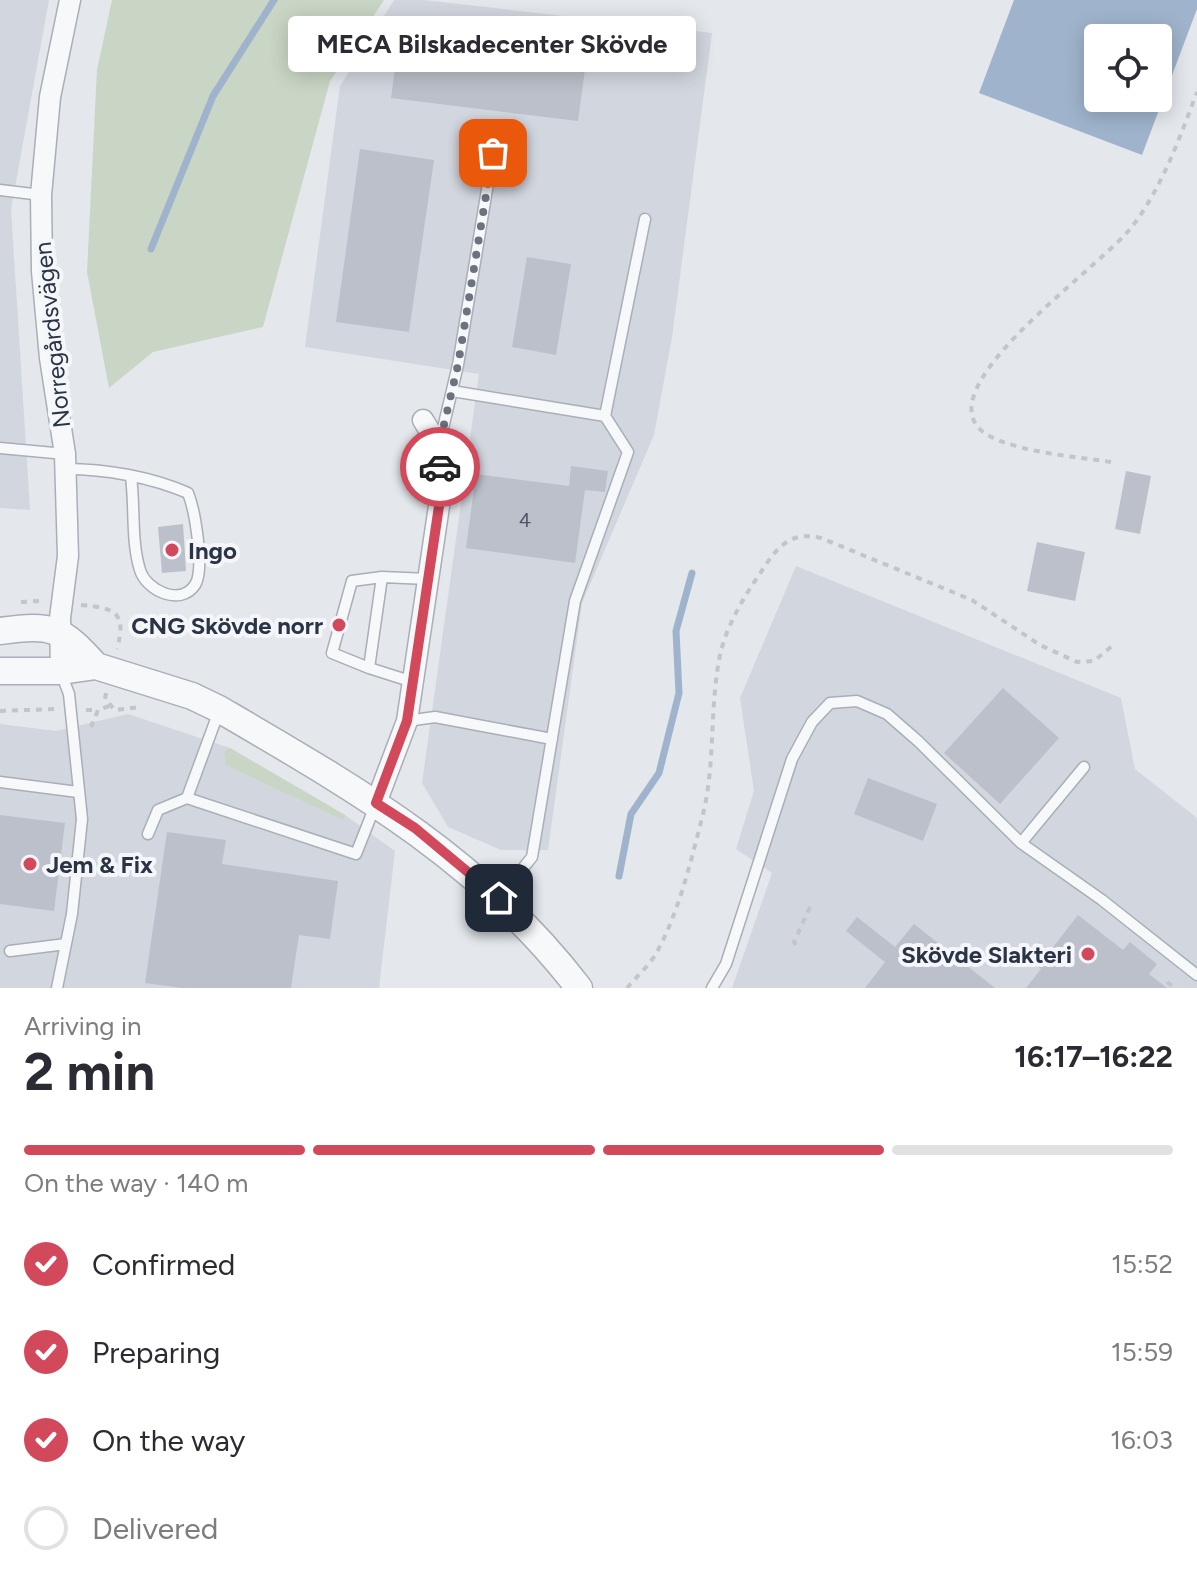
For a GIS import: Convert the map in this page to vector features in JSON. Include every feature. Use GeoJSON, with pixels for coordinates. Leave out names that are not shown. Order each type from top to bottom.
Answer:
{"type":"FeatureCollection","features":[{"type":"Feature","properties":{"kind":"street","name":"Norregårdsvägen"},"geometry":{"type":"LineString","coordinates":[[61,671],[60,631],[68,556],[66,462],[50,358],[42,271],[41,195],[50,97],[70,0]]}},
{"type":"Feature","properties":{"kind":"street"},"geometry":{"type":"LineString","coordinates":[[376,803],[407,721],[442,486],[439,446],[423,420]]}},
{"type":"Feature","properties":{"kind":"street"},"geometry":{"type":"LineString","coordinates":[[0,631],[36,628],[60,631],[72,639],[96,666]]}},
{"type":"Feature","properties":{"kind":"street"},"geometry":{"type":"LineString","coordinates":[[0,671],[61,671],[96,666],[192,696],[219,709],[415,828],[499,898],[558,960],[579,988]]}},
{"type":"Feature","properties":{"kind":"lane"},"geometry":{"type":"LineString","coordinates":[[439,446],[452,391],[493,153]]}},
{"type":"Feature","properties":{"kind":"lane"},"geometry":{"type":"LineString","coordinates":[[0,190],[41,195]]}},
{"type":"Feature","properties":{"kind":"lane"},"geometry":{"type":"LineString","coordinates":[[499,898],[532,857],[575,601],[628,452],[605,416],[645,219]]}},
{"type":"Feature","properties":{"kind":"lane"},"geometry":{"type":"LineString","coordinates":[[452,391],[605,416]]}},
{"type":"Feature","properties":{"kind":"lane"},"geometry":{"type":"LineString","coordinates":[[0,448],[131,477],[188,493],[193,507],[199,559],[197,583],[189,591],[175,595],[158,592],[140,571],[131,477]]}},
{"type":"Feature","properties":{"kind":"lane"},"geometry":{"type":"LineString","coordinates":[[369,668],[382,577]]}},
{"type":"Feature","properties":{"kind":"lane"},"geometry":{"type":"LineString","coordinates":[[413,682],[332,653],[352,581],[382,577],[428,579]]}},
{"type":"Feature","properties":{"kind":"lane"},"geometry":{"type":"LineString","coordinates":[[57,988],[66,944],[82,819],[69,694],[61,671]]}},
{"type":"Feature","properties":{"kind":"lane"},"geometry":{"type":"LineString","coordinates":[[712,988],[726,964],[792,759],[812,722],[830,703],[857,701],[887,714],[1021,843],[1102,900],[1197,975]]}},
{"type":"Feature","properties":{"kind":"lane"},"geometry":{"type":"LineString","coordinates":[[187,798],[219,709]]}},
{"type":"Feature","properties":{"kind":"lane"},"geometry":{"type":"LineString","coordinates":[[407,721],[435,717],[552,739]]}},
{"type":"Feature","properties":{"kind":"lane"},"geometry":{"type":"LineString","coordinates":[[1021,843],[1084,767]]}},
{"type":"Feature","properties":{"kind":"lane"},"geometry":{"type":"LineString","coordinates":[[0,782],[78,792]]}},
{"type":"Feature","properties":{"kind":"lane"},"geometry":{"type":"LineString","coordinates":[[148,834],[158,810],[187,798],[356,854],[376,803]]}},
{"type":"Feature","properties":{"kind":"lane"},"geometry":{"type":"LineString","coordinates":[[10,951],[66,944]]}},
{"type":"Feature","properties":{"kind":"path"},"geometry":{"type":"LineString","coordinates":[[1111,462],[1011,444],[986,435],[975,424],[972,402],[978,383],[1022,329],[1115,247],[1135,224],[1173,154],[1197,92]]}},
{"type":"Feature","properties":{"kind":"path"},"geometry":{"type":"LineString","coordinates":[[627,988],[657,953],[669,926],[703,817],[710,778],[721,655],[730,625],[769,559],[791,538],[805,534],[821,538],[972,600],[1040,645],[1077,662],[1094,661],[1112,646]]}},
{"type":"Feature","properties":{"kind":"path"},"geometry":{"type":"LineString","coordinates":[[92,606],[107,607],[116,614],[122,626],[118,645]]}},
{"type":"Feature","properties":{"kind":"path"},"geometry":{"type":"LineString","coordinates":[[105,699],[115,710],[150,709]]}},
{"type":"Feature","properties":{"kind":"path"},"geometry":{"type":"LineString","coordinates":[[0,711],[98,710],[109,706]]}},
{"type":"Feature","properties":{"kind":"path"},"geometry":{"type":"LineString","coordinates":[[88,733],[98,710]]}},
{"type":"Feature","properties":{"kind":"path"},"geometry":{"type":"LineString","coordinates":[[796,945],[794,942],[811,905]]}},
{"type":"Feature","properties":{"kind":"path"},"geometry":{"type":"LineString","coordinates":[[1167,982],[1175,988]]}},
{"type":"Feature","properties":{"kind":"shaded area"},"geometry":{"type":"Polygon","coordinates":[[[0,0],[49,0],[11,209],[30,510],[0,508],[0,0]]]}},
{"type":"Feature","properties":{"kind":"shaded area"},"geometry":{"type":"Polygon","coordinates":[[[394,0],[424,0],[712,33],[672,337],[654,435],[582,603],[548,850],[501,850],[448,827],[422,783],[479,374],[305,347],[340,86],[394,0]]]}},
{"type":"Feature","properties":{"kind":"shaded area"},"geometry":{"type":"Polygon","coordinates":[[[796,566],[1121,698],[1135,769],[1197,818],[1197,988],[732,988],[772,873],[736,849],[754,791],[740,698],[796,566]]]}},
{"type":"Feature","properties":{"kind":"shaded area"},"geometry":{"type":"Polygon","coordinates":[[[128,714],[230,748],[345,815],[395,851],[379,988],[0,988],[0,724],[56,731],[128,714]]]}},
{"type":"Feature","properties":{"kind":"green space"},"geometry":{"type":"Polygon","coordinates":[[[112,0],[384,0],[330,81],[263,327],[153,352],[109,388],[87,272],[97,70],[112,0]]]}},
{"type":"Feature","properties":{"kind":"green space"},"geometry":{"type":"Polygon","coordinates":[[[230,748],[345,815],[343,820],[226,765],[224,752],[230,748]]]}},
{"type":"Feature","properties":{"kind":"water"},"geometry":{"type":"Polygon","coordinates":[[[1014,0],[1197,0],[1197,9],[1172,75],[1172,24],[1084,24],[1084,112],[1158,112],[1142,155],[979,93],[1014,0]]]}},
{"type":"Feature","properties":{"kind":"building"},"geometry":{"type":"Polygon","coordinates":[[[402,17],[589,40],[578,121],[391,98],[402,17]]]}},
{"type":"Feature","properties":{"kind":"building"},"geometry":{"type":"Polygon","coordinates":[[[360,149],[434,160],[409,332],[336,322],[360,149]]]}},
{"type":"Feature","properties":{"kind":"building"},"geometry":{"type":"Polygon","coordinates":[[[527,257],[571,264],[556,355],[512,347],[527,257]]]}},
{"type":"Feature","properties":{"kind":"building"},"geometry":{"type":"Polygon","coordinates":[[[571,466],[608,471],[605,492],[585,490],[575,563],[466,548],[476,474],[569,486],[571,466]]]}},
{"type":"Feature","properties":{"kind":"building"},"geometry":{"type":"Polygon","coordinates":[[[1126,471],[1151,476],[1140,534],[1115,529],[1126,471]]]}},
{"type":"Feature","properties":{"kind":"building"},"geometry":{"type":"Polygon","coordinates":[[[183,524],[186,571],[162,573],[158,527],[183,524]]]}},
{"type":"Feature","properties":{"kind":"building"},"geometry":{"type":"Polygon","coordinates":[[[1037,542],[1085,552],[1075,601],[1027,591],[1037,542]]]}},
{"type":"Feature","properties":{"kind":"building"},"geometry":{"type":"Polygon","coordinates":[[[1003,688],[1059,738],[1000,804],[944,753],[1003,688]]]}},
{"type":"Feature","properties":{"kind":"building"},"geometry":{"type":"Polygon","coordinates":[[[868,778],[937,804],[923,841],[854,814],[868,778]]]}},
{"type":"Feature","properties":{"kind":"building","name":"Jem & Fix"},"geometry":{"type":"Polygon","coordinates":[[[0,815],[65,823],[54,911],[0,904],[0,815]]]}},
{"type":"Feature","properties":{"kind":"building"},"geometry":{"type":"Polygon","coordinates":[[[167,832],[226,840],[222,864],[338,881],[330,939],[299,935],[291,988],[182,988],[145,983],[167,832]]]}},
{"type":"Feature","properties":{"kind":"building","name":"Skövde Slakteri"},"geometry":{"type":"Polygon","coordinates":[[[1078,915],[1123,950],[1130,942],[1157,964],[1149,974],[1167,988],[1026,988],[1041,969],[1027,958],[1039,942],[1050,951],[1078,915]]]}},
{"type":"Feature","properties":{"kind":"building","name":"Skövde Slakteri"},"geometry":{"type":"Polygon","coordinates":[[[857,917],[895,947],[914,924],[995,988],[865,988],[885,962],[846,931],[857,917]]]}},
{"type":"Feature","properties":{"kind":"waterway"},"geometry":{"type":"LineString","coordinates":[[151,249],[213,96],[274,0]]}},
{"type":"Feature","properties":{"kind":"waterway"},"geometry":{"type":"LineString","coordinates":[[619,876],[631,814],[659,773],[679,693],[676,631],[692,573]]}},
{"type":"Feature","properties":{"kind":"way so far"},"geometry":{"type":"LineString","coordinates":[[440,467],[439,446],[458,365],[493,153]]}},
{"type":"Feature","properties":{"kind":"place","name":"MECA Bilskadecenter Skövde"},"geometry":{"type":"Point","coordinates":[493,153]}},
{"type":"Feature","properties":{"kind":"place","name":"Ingo"},"geometry":{"type":"Point","coordinates":[172,550]}},
{"type":"Feature","properties":{"kind":"place","name":"CNG Skövde norr"},"geometry":{"type":"Point","coordinates":[339,625]}},
{"type":"Feature","properties":{"kind":"place","name":"Jem & Fix"},"geometry":{"type":"Point","coordinates":[30,864]}},
{"type":"Feature","properties":{"kind":"place","name":"Skövde Slakteri"},"geometry":{"type":"Point","coordinates":[1088,954]}},
{"type":"Feature","properties":{"kind":"route"},"geometry":{"type":"LineString","coordinates":[[440,467],[442,486],[407,721],[376,803],[415,828],[499,898]]}}]}
